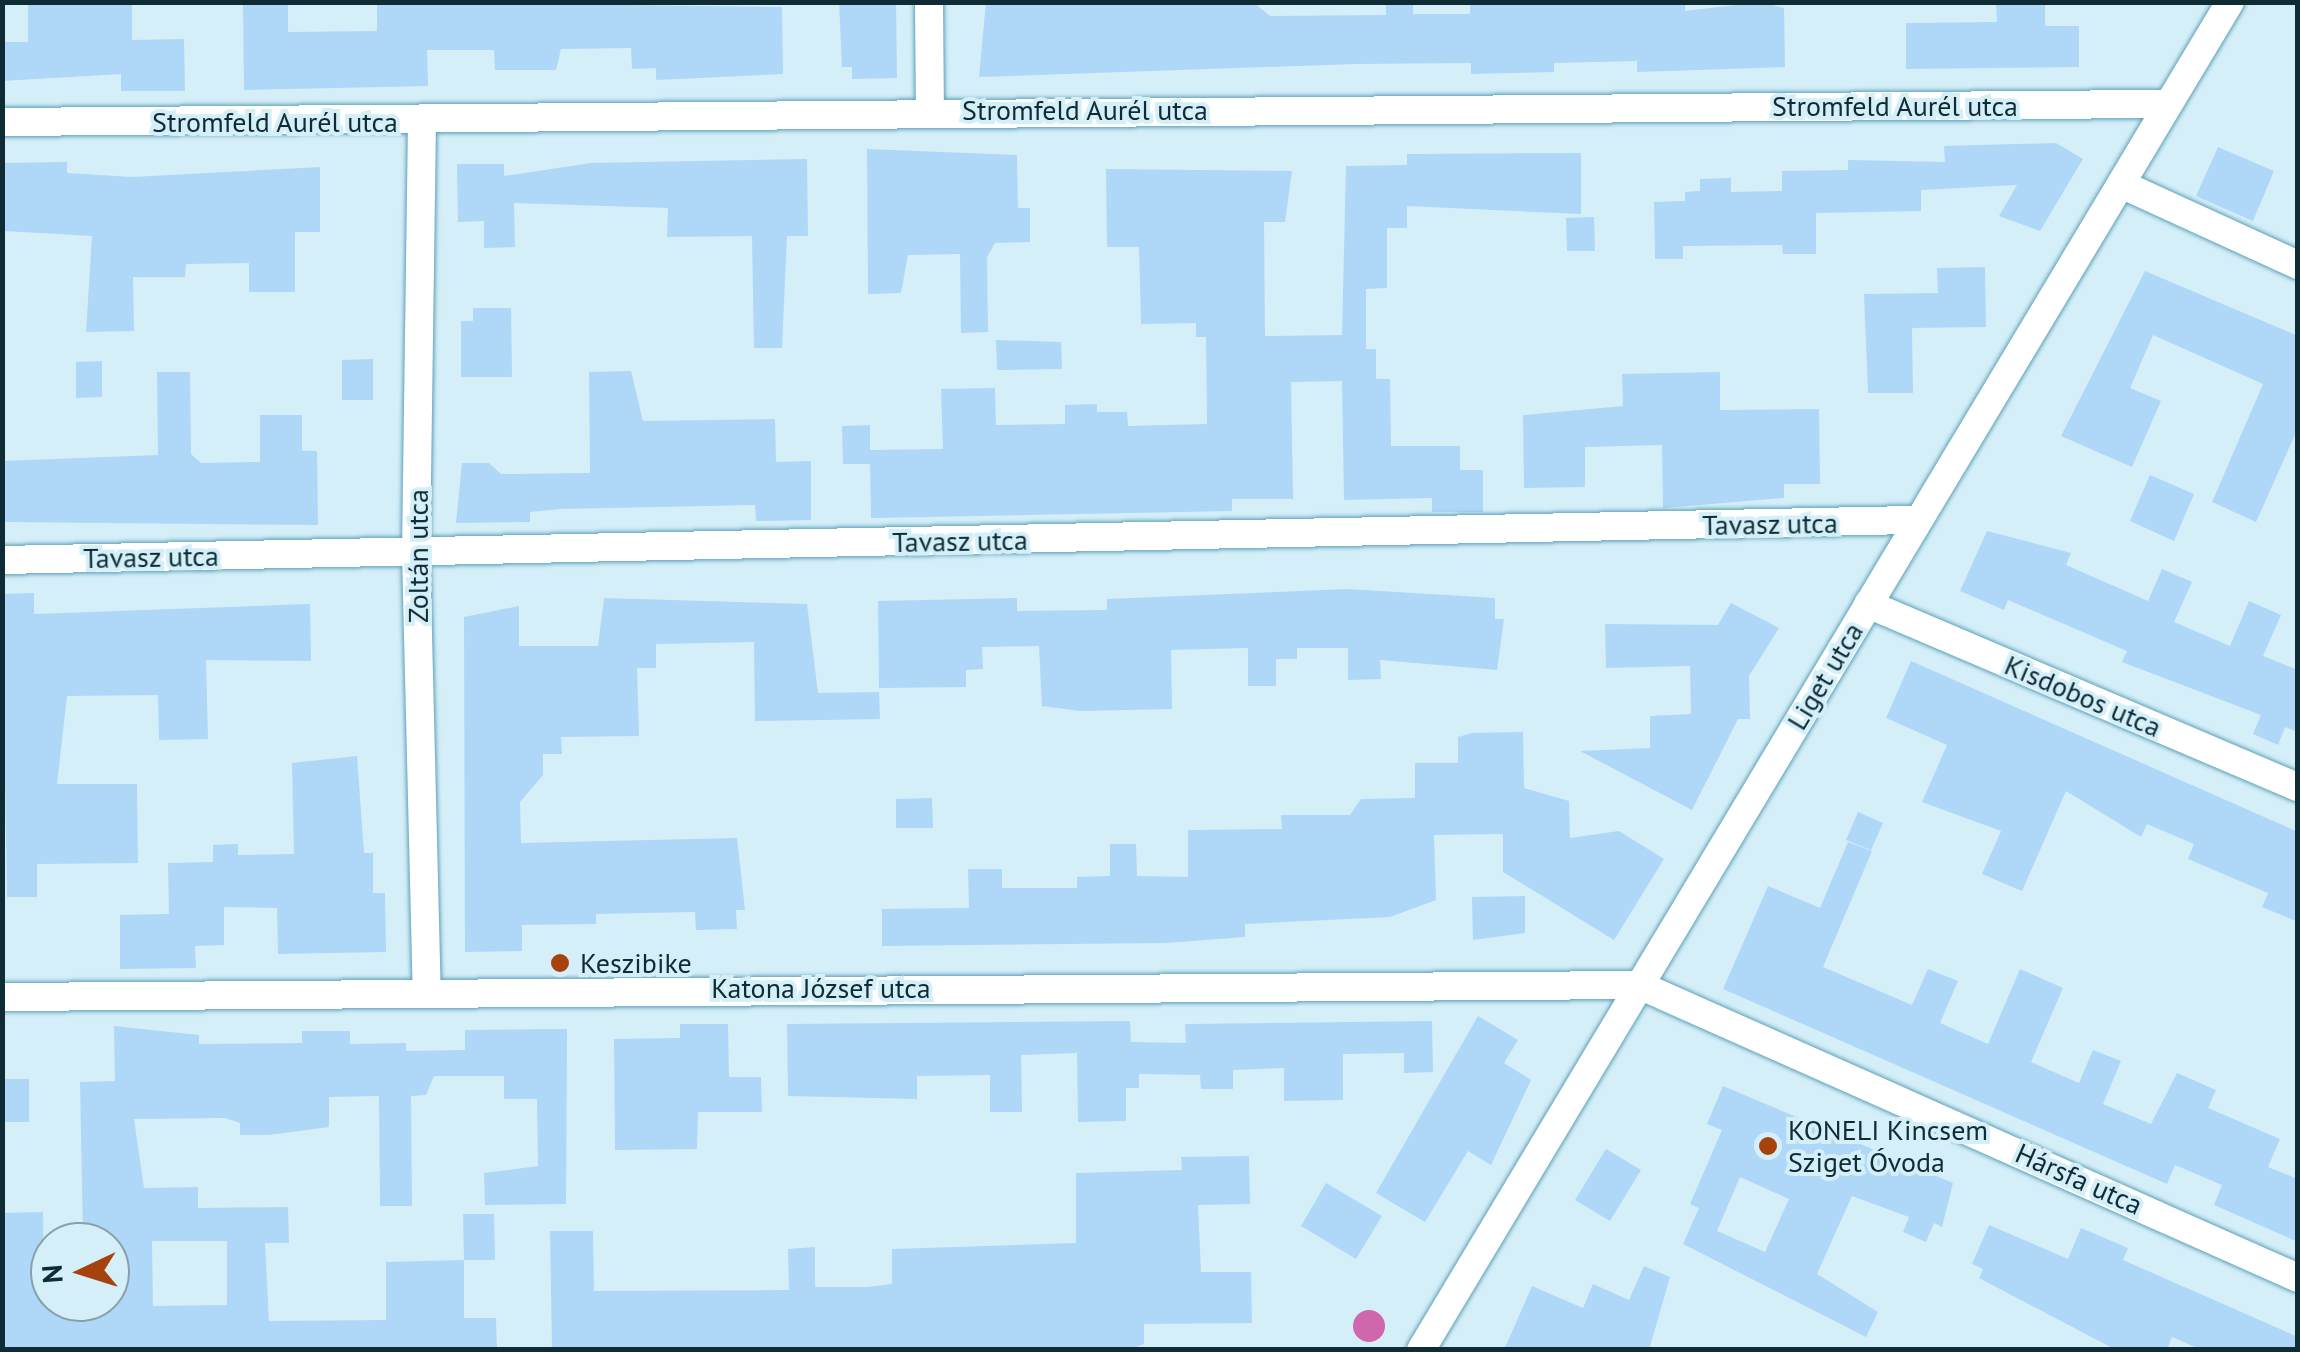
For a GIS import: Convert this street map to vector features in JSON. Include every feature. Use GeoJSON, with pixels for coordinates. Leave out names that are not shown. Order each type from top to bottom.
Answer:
{"type":"FeatureCollection","features":[{"type":"Feature","properties":{"kind":"street"},"geometry":{"type":"LineString","coordinates":[[930,2],[930,110]]}},
{"type":"Feature","properties":{"kind":"street","name":"Liget utca"},"geometry":{"type":"LineString","coordinates":[[1420,1350],[2230,2]]}},
{"type":"Feature","properties":{"kind":"street","name":"Stromfeld Aurél utca"},"geometry":{"type":"LineString","coordinates":[[2,122],[422,122],[930,110],[2168,104]]}},
{"type":"Feature","properties":{"kind":"street","name":"Zoltán utca"},"geometry":{"type":"LineString","coordinates":[[422,122],[416,553],[427,990]]}},
{"type":"Feature","properties":{"kind":"street"},"geometry":{"type":"LineString","coordinates":[[2120,184],[2298,265]]}},
{"type":"Feature","properties":{"kind":"street","name":"Tavasz utca"},"geometry":{"type":"LineString","coordinates":[[2,560],[1918,520]]}},
{"type":"Feature","properties":{"kind":"street","name":"Kisdobos utca"},"geometry":{"type":"LineString","coordinates":[[1868,604],[2298,788]]}},
{"type":"Feature","properties":{"kind":"street","name":"Katona József utca"},"geometry":{"type":"LineString","coordinates":[[2,997],[427,990],[1640,985]]}},
{"type":"Feature","properties":{"kind":"street","name":"Hársfa utca"},"geometry":{"type":"LineString","coordinates":[[1640,985],[2298,1278]]}},
{"type":"Feature","properties":{"kind":"shaded area"},"geometry":{"type":"Polygon","coordinates":[[[1369,1310],[1381,1314],[1385,1326],[1381,1338],[1369,1342],[1357,1338],[1353,1326],[1357,1314],[1369,1310]]]}},
{"type":"Feature","properties":{"kind":"building"},"geometry":{"type":"Polygon","coordinates":[[[28,2],[132,2],[132,40],[184,39],[185,91],[121,91],[121,74],[2,81],[2,42],[28,42],[28,2]]]}},
{"type":"Feature","properties":{"kind":"building"},"geometry":{"type":"Polygon","coordinates":[[[243,2],[288,2],[288,32],[377,31],[377,2],[782,7],[783,74],[656,80],[656,68],[632,69],[631,48],[561,49],[556,70],[495,70],[494,50],[427,50],[428,86],[244,90],[243,2]]]}},
{"type":"Feature","properties":{"kind":"building"},"geometry":{"type":"Polygon","coordinates":[[[839,2],[896,2],[897,78],[852,79],[852,67],[842,67],[839,2]]]}},
{"type":"Feature","properties":{"kind":"building"},"geometry":{"type":"Polygon","coordinates":[[[986,2],[1253,2],[1270,16],[1386,15],[1386,2],[1413,2],[1413,14],[1470,14],[1470,2],[1685,2],[1685,11],[1762,2],[1784,8],[1785,67],[1637,72],[1637,61],[1554,63],[1554,72],[1471,74],[1471,63],[1355,64],[979,77],[986,2]]]}},
{"type":"Feature","properties":{"kind":"building"},"geometry":{"type":"Polygon","coordinates":[[[1996,2],[2045,2],[2045,26],[2079,26],[2079,67],[1906,69],[1906,23],[1997,22],[1996,2]]]}},
{"type":"Feature","properties":{"kind":"building"},"geometry":{"type":"Polygon","coordinates":[[[2056,143],[2083,159],[2040,231],[1999,216],[2017,185],[1921,190],[1921,211],[1816,213],[1816,254],[1783,254],[1782,245],[1683,246],[1683,259],[1655,259],[1654,202],[1685,201],[1685,192],[1700,191],[1700,179],[1731,178],[1731,192],[1782,191],[1782,171],[1848,170],[1848,160],[1945,162],[1944,146],[2056,143]]]}},
{"type":"Feature","properties":{"kind":"building"},"geometry":{"type":"Polygon","coordinates":[[[2218,147],[2274,171],[2253,221],[2196,196],[2218,147]]]}},
{"type":"Feature","properties":{"kind":"building"},"geometry":{"type":"Polygon","coordinates":[[[867,149],[1017,155],[1018,208],[1030,208],[1030,242],[995,243],[987,257],[988,332],[961,333],[960,254],[908,255],[901,293],[868,294],[867,149]]]}},
{"type":"Feature","properties":{"kind":"building"},"geometry":{"type":"Polygon","coordinates":[[[1581,153],[1581,214],[1407,206],[1407,228],[1387,228],[1387,288],[1366,289],[1366,349],[1376,349],[1376,379],[1390,379],[1391,446],[1460,446],[1460,470],[1483,470],[1483,512],[1432,512],[1432,498],[1344,500],[1342,381],[1291,382],[1293,499],[1232,499],[1232,511],[871,518],[870,464],[843,464],[842,426],[870,425],[870,450],[943,449],[941,389],[995,388],[996,425],[1065,424],[1065,405],[1097,404],[1097,412],[1127,412],[1128,426],[1207,424],[1206,337],[1196,337],[1196,323],[1141,324],[1139,247],[1107,247],[1106,169],[1292,171],[1285,222],[1264,222],[1265,336],[1342,335],[1346,166],[1407,165],[1407,154],[1581,153]]]}},
{"type":"Feature","properties":{"kind":"building"},"geometry":{"type":"Polygon","coordinates":[[[807,159],[808,236],[787,236],[782,348],[754,348],[752,236],[667,237],[668,208],[514,203],[515,247],[484,248],[484,221],[458,222],[457,164],[504,164],[504,176],[591,163],[807,159]]]}},
{"type":"Feature","properties":{"kind":"building"},"geometry":{"type":"Polygon","coordinates":[[[67,162],[67,173],[132,177],[320,167],[320,232],[295,232],[295,292],[249,292],[249,263],[186,264],[185,277],[133,277],[134,331],[86,332],[92,236],[4,231],[4,163],[67,162]]]}},
{"type":"Feature","properties":{"kind":"building"},"geometry":{"type":"Polygon","coordinates":[[[1594,217],[1595,251],[1567,251],[1566,218],[1594,217]]]}},
{"type":"Feature","properties":{"kind":"building"},"geometry":{"type":"Polygon","coordinates":[[[1985,267],[1986,327],[1912,328],[1913,393],[1868,393],[1864,294],[1938,293],[1937,268],[1985,267]]]}},
{"type":"Feature","properties":{"kind":"building"},"geometry":{"type":"Polygon","coordinates":[[[2145,271],[2298,336],[2298,428],[2256,522],[2212,502],[2263,384],[2153,335],[2130,388],[2161,401],[2132,467],[2061,436],[2145,271]]]}},
{"type":"Feature","properties":{"kind":"building"},"geometry":{"type":"Polygon","coordinates":[[[473,308],[511,308],[512,377],[461,377],[461,321],[473,321],[473,308]]]}},
{"type":"Feature","properties":{"kind":"building"},"geometry":{"type":"Polygon","coordinates":[[[996,340],[1061,342],[1062,369],[997,370],[996,340]]]}},
{"type":"Feature","properties":{"kind":"building"},"geometry":{"type":"Polygon","coordinates":[[[373,359],[373,400],[342,400],[342,360],[373,359]]]}},
{"type":"Feature","properties":{"kind":"building"},"geometry":{"type":"Polygon","coordinates":[[[102,361],[102,397],[76,398],[76,362],[102,361]]]}},
{"type":"Feature","properties":{"kind":"building"},"geometry":{"type":"Polygon","coordinates":[[[631,371],[643,421],[775,419],[776,462],[811,461],[811,520],[756,521],[755,505],[560,509],[530,512],[530,522],[456,523],[462,463],[489,463],[501,474],[590,473],[589,372],[631,371]]]}},
{"type":"Feature","properties":{"kind":"building"},"geometry":{"type":"Polygon","coordinates":[[[157,372],[190,372],[191,454],[201,463],[260,462],[260,415],[302,415],[302,451],[317,451],[318,525],[2,522],[2,461],[158,455],[157,372]]]}},
{"type":"Feature","properties":{"kind":"building"},"geometry":{"type":"Polygon","coordinates":[[[1720,372],[1720,410],[1819,409],[1820,484],[1784,484],[1784,498],[1663,508],[1662,445],[1585,447],[1585,487],[1524,488],[1523,415],[1623,406],[1622,374],[1720,372]]]}},
{"type":"Feature","properties":{"kind":"building"},"geometry":{"type":"Polygon","coordinates":[[[2150,475],[2194,494],[2174,541],[2130,521],[2150,475]]]}},
{"type":"Feature","properties":{"kind":"building"},"geometry":{"type":"Polygon","coordinates":[[[1987,531],[2071,553],[2066,565],[2148,601],[2162,569],[2192,582],[2174,622],[2230,646],[2249,601],[2281,615],[2263,656],[2298,670],[2298,732],[2285,727],[2278,745],[2253,734],[2261,715],[2122,662],[2127,651],[2008,600],[2004,610],[1960,591],[1987,531]]]}},
{"type":"Feature","properties":{"kind":"building"},"geometry":{"type":"Polygon","coordinates":[[[1347,589],[1495,598],[1495,619],[1504,619],[1497,670],[1380,660],[1381,679],[1348,680],[1348,648],[1297,648],[1297,659],[1276,659],[1276,686],[1248,686],[1248,648],[1171,650],[1172,709],[1080,711],[1042,706],[1039,646],[982,647],[983,669],[966,670],[966,687],[879,688],[878,601],[1017,598],[1017,611],[1107,610],[1107,599],[1347,589]]]}},
{"type":"Feature","properties":{"kind":"building"},"geometry":{"type":"Polygon","coordinates":[[[34,593],[34,614],[310,604],[311,661],[206,660],[208,739],[159,740],[158,695],[67,696],[57,784],[137,784],[138,863],[37,864],[37,897],[7,897],[2,594],[34,593]]]}},
{"type":"Feature","properties":{"kind":"building"},"geometry":{"type":"Polygon","coordinates":[[[604,598],[807,604],[818,693],[879,692],[880,719],[755,721],[754,642],[656,644],[656,668],[637,668],[639,736],[561,737],[562,754],[543,754],[543,775],[520,802],[521,843],[737,838],[745,910],[736,910],[737,929],[696,930],[695,912],[596,914],[596,924],[522,925],[522,951],[465,952],[464,617],[519,606],[519,646],[598,646],[604,598]]]}},
{"type":"Feature","properties":{"kind":"building"},"geometry":{"type":"Polygon","coordinates":[[[1731,603],[1779,628],[1749,676],[1750,719],[1738,719],[1692,810],[1580,751],[1650,748],[1650,716],[1691,714],[1690,666],[1606,668],[1605,624],[1718,625],[1731,603]]]}},
{"type":"Feature","properties":{"kind":"building"},"geometry":{"type":"Polygon","coordinates":[[[1911,661],[2298,832],[2298,922],[2262,907],[2268,893],[2188,859],[2194,844],[2147,824],[2141,837],[2066,791],[2022,891],[1982,874],[2001,831],[1922,802],[1947,745],[1886,718],[1911,661]]]}},
{"type":"Feature","properties":{"kind":"building"},"geometry":{"type":"Polygon","coordinates":[[[1523,732],[1524,788],[1569,801],[1570,838],[1619,831],[1664,859],[1614,940],[1503,872],[1503,834],[1434,835],[1436,900],[1390,917],[1245,924],[1245,937],[1166,943],[882,946],[882,909],[969,908],[968,869],[1002,869],[1002,888],[1077,888],[1077,877],[1110,876],[1110,844],[1136,844],[1137,876],[1188,877],[1188,830],[1282,829],[1281,815],[1350,815],[1361,799],[1415,798],[1415,763],[1458,763],[1458,737],[1523,732]]]}},
{"type":"Feature","properties":{"kind":"building"},"geometry":{"type":"Polygon","coordinates":[[[357,756],[364,853],[373,853],[373,893],[385,893],[386,952],[278,954],[277,908],[224,907],[224,945],[195,946],[196,968],[120,969],[120,915],[169,914],[168,863],[213,862],[213,845],[238,844],[238,855],[294,854],[292,763],[357,756]]]}},
{"type":"Feature","properties":{"kind":"building"},"geometry":{"type":"Polygon","coordinates":[[[932,798],[933,828],[896,828],[896,799],[932,798]]]}},
{"type":"Feature","properties":{"kind":"building"},"geometry":{"type":"Polygon","coordinates":[[[1858,812],[1883,823],[1871,850],[1846,840],[1858,812]]]}},
{"type":"Feature","properties":{"kind":"building"},"geometry":{"type":"Polygon","coordinates":[[[1848,842],[1872,851],[1823,967],[1912,1005],[1928,969],[1958,981],[1940,1023],[1988,1044],[2020,969],[2063,988],[2031,1062],[2079,1083],[2093,1050],[2121,1061],[2103,1104],[2151,1124],[2177,1073],[2216,1090],[2208,1108],[2280,1139],[2268,1167],[2298,1179],[2298,1242],[2214,1205],[2222,1185],[2175,1165],[2167,1184],[1723,989],[1768,886],[1820,908],[1848,842]]]}},
{"type":"Feature","properties":{"kind":"building"},"geometry":{"type":"Polygon","coordinates":[[[1525,896],[1525,933],[1473,940],[1472,897],[1525,896]]]}},
{"type":"Feature","properties":{"kind":"building"},"geometry":{"type":"Polygon","coordinates":[[[1478,1016],[1518,1040],[1504,1063],[1531,1080],[1491,1165],[1468,1151],[1425,1222],[1376,1193],[1478,1016]]]}},
{"type":"Feature","properties":{"kind":"building"},"geometry":{"type":"Polygon","coordinates":[[[1130,1021],[1131,1042],[1186,1043],[1185,1024],[1432,1021],[1433,1072],[1404,1073],[1404,1053],[1343,1054],[1343,1100],[1284,1101],[1284,1068],[1233,1070],[1233,1089],[1201,1089],[1200,1075],[1139,1074],[1139,1088],[1126,1088],[1126,1121],[1078,1122],[1077,1053],[1021,1055],[1022,1112],[990,1112],[990,1075],[917,1076],[917,1099],[788,1096],[787,1024],[1130,1021]]]}},
{"type":"Feature","properties":{"kind":"building"},"geometry":{"type":"Polygon","coordinates":[[[680,1024],[728,1024],[729,1077],[761,1077],[762,1112],[698,1112],[697,1149],[615,1150],[614,1039],[680,1038],[680,1024]]]}},
{"type":"Feature","properties":{"kind":"building"},"geometry":{"type":"Polygon","coordinates":[[[114,1026],[199,1035],[199,1044],[302,1043],[302,1031],[350,1031],[350,1044],[406,1043],[406,1051],[465,1050],[465,1030],[567,1029],[566,1204],[485,1205],[484,1173],[538,1166],[537,1099],[504,1099],[504,1076],[434,1076],[426,1095],[411,1096],[412,1206],[380,1206],[379,1096],[329,1097],[329,1127],[269,1135],[240,1135],[240,1123],[225,1118],[134,1119],[144,1188],[198,1187],[198,1208],[288,1207],[289,1243],[265,1243],[269,1321],[386,1320],[386,1262],[464,1260],[464,1318],[496,1318],[497,1350],[2,1350],[2,1213],[43,1212],[43,1222],[30,1222],[30,1322],[130,1322],[130,1222],[83,1222],[80,1082],[115,1081],[114,1026]],[[152,1241],[153,1306],[227,1305],[227,1241],[152,1241]]]}},
{"type":"Feature","properties":{"kind":"building"},"geometry":{"type":"Polygon","coordinates":[[[2,1079],[29,1079],[29,1122],[2,1122],[2,1079]]]}},
{"type":"Feature","properties":{"kind":"building"},"geometry":{"type":"Polygon","coordinates":[[[1723,1086],[1953,1183],[1942,1227],[1934,1223],[1926,1242],[1903,1232],[1909,1217],[1852,1196],[1817,1274],[1878,1312],[1866,1337],[1683,1244],[1699,1208],[1690,1204],[1722,1130],[1707,1124],[1723,1086]],[[1740,1177],[1717,1231],[1765,1252],[1789,1199],[1740,1177]]]}},
{"type":"Feature","properties":{"kind":"building"},"geometry":{"type":"Polygon","coordinates":[[[1606,1149],[1641,1170],[1610,1221],[1575,1200],[1606,1149]]]}},
{"type":"Feature","properties":{"kind":"building"},"geometry":{"type":"Polygon","coordinates":[[[1249,1156],[1250,1204],[1198,1205],[1201,1272],[1251,1272],[1252,1323],[1144,1324],[1144,1344],[1128,1350],[552,1350],[550,1231],[593,1231],[594,1291],[789,1290],[788,1249],[815,1247],[815,1287],[867,1287],[892,1284],[892,1249],[1076,1243],[1076,1173],[1182,1170],[1181,1157],[1249,1156]]]}},
{"type":"Feature","properties":{"kind":"building"},"geometry":{"type":"Polygon","coordinates":[[[1326,1183],[1382,1216],[1356,1259],[1301,1226],[1326,1183]]]}},
{"type":"Feature","properties":{"kind":"building"},"geometry":{"type":"Polygon","coordinates":[[[463,1214],[494,1214],[495,1260],[464,1260],[463,1214]]]}},
{"type":"Feature","properties":{"kind":"building"},"geometry":{"type":"Polygon","coordinates":[[[1989,1225],[2068,1259],[2081,1228],[2128,1248],[2123,1260],[2298,1337],[2298,1350],[2202,1350],[2172,1337],[2167,1350],[2116,1350],[1979,1278],[1983,1269],[1972,1264],[1989,1225]]]}},
{"type":"Feature","properties":{"kind":"building"},"geometry":{"type":"Polygon","coordinates":[[[1644,1266],[1670,1277],[1649,1350],[1504,1350],[1532,1286],[1583,1308],[1593,1284],[1629,1300],[1644,1266]]]}},
{"type":"Feature","properties":{"kind":"place","name":"Keszibike"},"geometry":{"type":"Point","coordinates":[560,963]}},
{"type":"Feature","properties":{"kind":"place","name":"KONELI Kincsem Sziget Óvoda"},"geometry":{"type":"Point","coordinates":[1768,1146]}}]}
